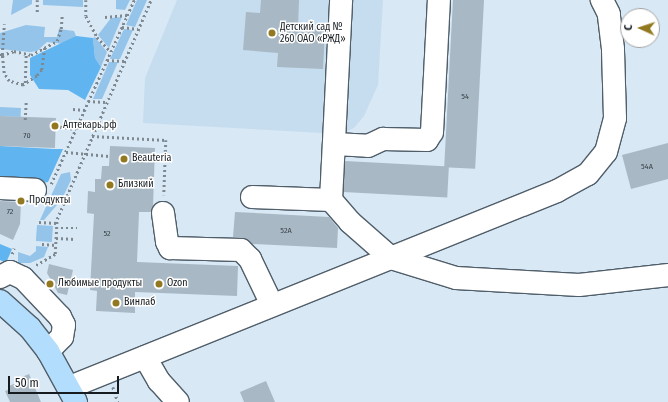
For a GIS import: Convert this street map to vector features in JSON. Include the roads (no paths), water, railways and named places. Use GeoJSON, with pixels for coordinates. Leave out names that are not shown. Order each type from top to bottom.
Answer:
{"type":"FeatureCollection","features":[{"type":"Feature","properties":{"kind":"main road"},"geometry":{"type":"LineString","coordinates":[[0,301],[30,328],[48,351],[73,395]]}},
{"type":"Feature","properties":{"kind":"street"},"geometry":{"type":"LineString","coordinates":[[341,0],[331,200],[350,222],[391,258],[456,278],[505,283],[579,285],[668,275]]}},
{"type":"Feature","properties":{"kind":"street"},"geometry":{"type":"LineString","coordinates":[[334,144],[368,146],[383,139],[427,140],[432,132],[439,0]]}},
{"type":"Feature","properties":{"kind":"street"},"geometry":{"type":"LineString","coordinates":[[73,395],[145,357],[557,191],[588,174],[606,152],[615,118],[614,49],[609,14],[602,0]]}},
{"type":"Feature","properties":{"kind":"street"},"geometry":{"type":"LineString","coordinates":[[0,188],[42,190]]}},
{"type":"Feature","properties":{"kind":"street"},"geometry":{"type":"LineString","coordinates":[[252,197],[331,200]]}},
{"type":"Feature","properties":{"kind":"street"},"geometry":{"type":"LineString","coordinates":[[163,207],[167,242],[170,248],[240,250],[250,259],[272,305]]}},
{"type":"Feature","properties":{"kind":"street"},"geometry":{"type":"LineString","coordinates":[[0,277],[10,272],[23,278],[60,317],[64,325],[62,337],[48,351]]}},
{"type":"Feature","properties":{"kind":"street"},"geometry":{"type":"LineString","coordinates":[[145,357],[159,381],[178,402]]}},
{"type":"Feature","properties":{"kind":"place","name":"Детский сад № 260 ОАО «РЖД»"},"geometry":{"type":"Point","coordinates":[272,33]}},
{"type":"Feature","properties":{"kind":"place","name":"Аптекарь.рф"},"geometry":{"type":"Point","coordinates":[55,126]}},
{"type":"Feature","properties":{"kind":"place","name":"Beauteria"},"geometry":{"type":"Point","coordinates":[124,159]}},
{"type":"Feature","properties":{"kind":"place","name":"Близкий"},"geometry":{"type":"Point","coordinates":[110,185]}},
{"type":"Feature","properties":{"kind":"place","name":"Продукты"},"geometry":{"type":"Point","coordinates":[21,201]}},
{"type":"Feature","properties":{"kind":"place","name":"Любимые продукты"},"geometry":{"type":"Point","coordinates":[50,284]}},
{"type":"Feature","properties":{"kind":"place","name":"Ozon"},"geometry":{"type":"Point","coordinates":[159,284]}},
{"type":"Feature","properties":{"kind":"place","name":"Винлаб"},"geometry":{"type":"Point","coordinates":[116,303]}}]}
